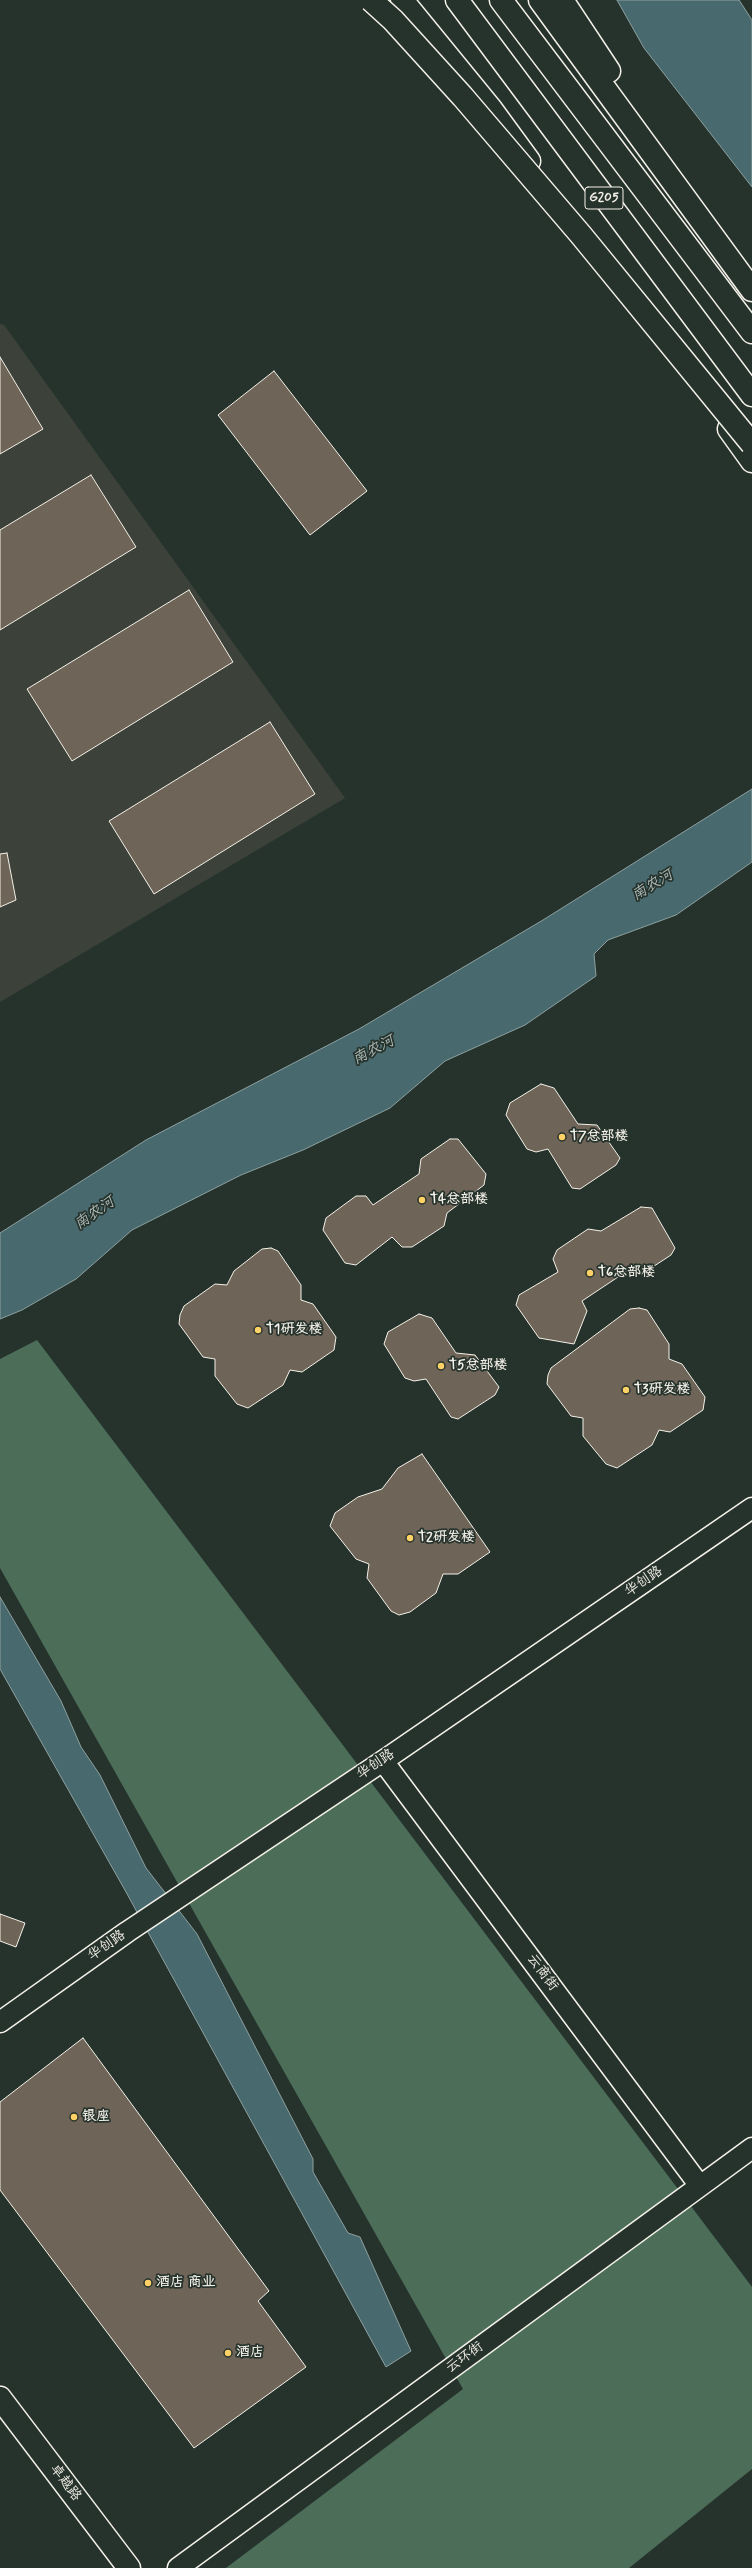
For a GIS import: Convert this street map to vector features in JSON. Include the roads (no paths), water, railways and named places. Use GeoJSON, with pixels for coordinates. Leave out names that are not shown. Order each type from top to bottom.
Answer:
{"type":"FeatureCollection","features":[{"type":"Feature","properties":{"kind":"main road"},"geometry":{"type":"LineString","coordinates":[[371,0],[393,20],[458,92],[581,234],[752,444]]}},
{"type":"Feature","properties":{"kind":"main road"},"geometry":{"type":"LineString","coordinates":[[402,0],[491,109],[752,460]]}},
{"type":"Feature","properties":{"kind":"main road","name":"G205"},"geometry":{"type":"LineString","coordinates":[[456,0],[752,395]]}},
{"type":"Feature","properties":{"kind":"main road","name":"G205"},"geometry":{"type":"LineString","coordinates":[[501,0],[752,332]]}},
{"type":"Feature","properties":{"kind":"main road"},"geometry":{"type":"LineString","coordinates":[[540,0],[752,290]]}},
{"type":"Feature","properties":{"kind":"main road"},"geometry":{"type":"LineString","coordinates":[[562,0],[752,279]]}},
{"type":"Feature","properties":{"kind":"main road","name":"卓越路"},"geometry":{"type":"LineString","coordinates":[[0,2398],[129,2568]]}},
{"type":"Feature","properties":{"kind":"street","name":"华创路"},"geometry":{"type":"LineString","coordinates":[[0,2022],[126,1932],[383,1761],[752,1508]]}},
{"type":"Feature","properties":{"kind":"street","name":"云商街"},"geometry":{"type":"LineString","coordinates":[[383,1761],[700,2186]]}},
{"type":"Feature","properties":{"kind":"street","name":"云环街"},"geometry":{"type":"LineString","coordinates":[[178,2568],[752,2148]]}},
{"type":"Feature","properties":{"kind":"water"},"geometry":{"type":"Polygon","coordinates":[[[617,0],[739,0],[752,20],[752,187],[644,48],[617,0]]]}},
{"type":"Feature","properties":{"kind":"water","name":"南农河"},"geometry":{"type":"Polygon","coordinates":[[[752,789],[752,862],[676,915],[608,940],[594,954],[596,976],[525,1025],[445,1061],[390,1108],[303,1150],[241,1175],[132,1230],[76,1279],[22,1310],[0,1319],[0,1233],[146,1140],[359,1029],[543,920],[752,789]]]}},
{"type":"Feature","properties":{"kind":"water"},"geometry":{"type":"Polygon","coordinates":[[[0,1597],[61,1701],[81,1747],[100,1775],[146,1868],[197,1934],[313,2159],[313,2172],[348,2233],[360,2237],[411,2351],[386,2367],[126,1892],[0,1669],[0,1597]]]}},
{"type":"Feature","properties":{"kind":"place","name":"T7总部楼"},"geometry":{"type":"Point","coordinates":[562,1137]}},
{"type":"Feature","properties":{"kind":"place","name":"T4总部楼"},"geometry":{"type":"Point","coordinates":[422,1200]}},
{"type":"Feature","properties":{"kind":"place","name":"T6总部楼"},"geometry":{"type":"Point","coordinates":[590,1273]}},
{"type":"Feature","properties":{"kind":"place","name":"T1研发楼"},"geometry":{"type":"Point","coordinates":[258,1330]}},
{"type":"Feature","properties":{"kind":"place","name":"T5总部楼"},"geometry":{"type":"Point","coordinates":[441,1366]}},
{"type":"Feature","properties":{"kind":"place","name":"T3研发楼"},"geometry":{"type":"Point","coordinates":[626,1390]}},
{"type":"Feature","properties":{"kind":"place","name":"T2研发楼"},"geometry":{"type":"Point","coordinates":[410,1538]}},
{"type":"Feature","properties":{"kind":"place","name":"银座"},"geometry":{"type":"Point","coordinates":[74,2117]}},
{"type":"Feature","properties":{"kind":"place","name":"酒店 商业"},"geometry":{"type":"Point","coordinates":[148,2283]}},
{"type":"Feature","properties":{"kind":"place","name":"酒店"},"geometry":{"type":"Point","coordinates":[228,2353]}}]}
